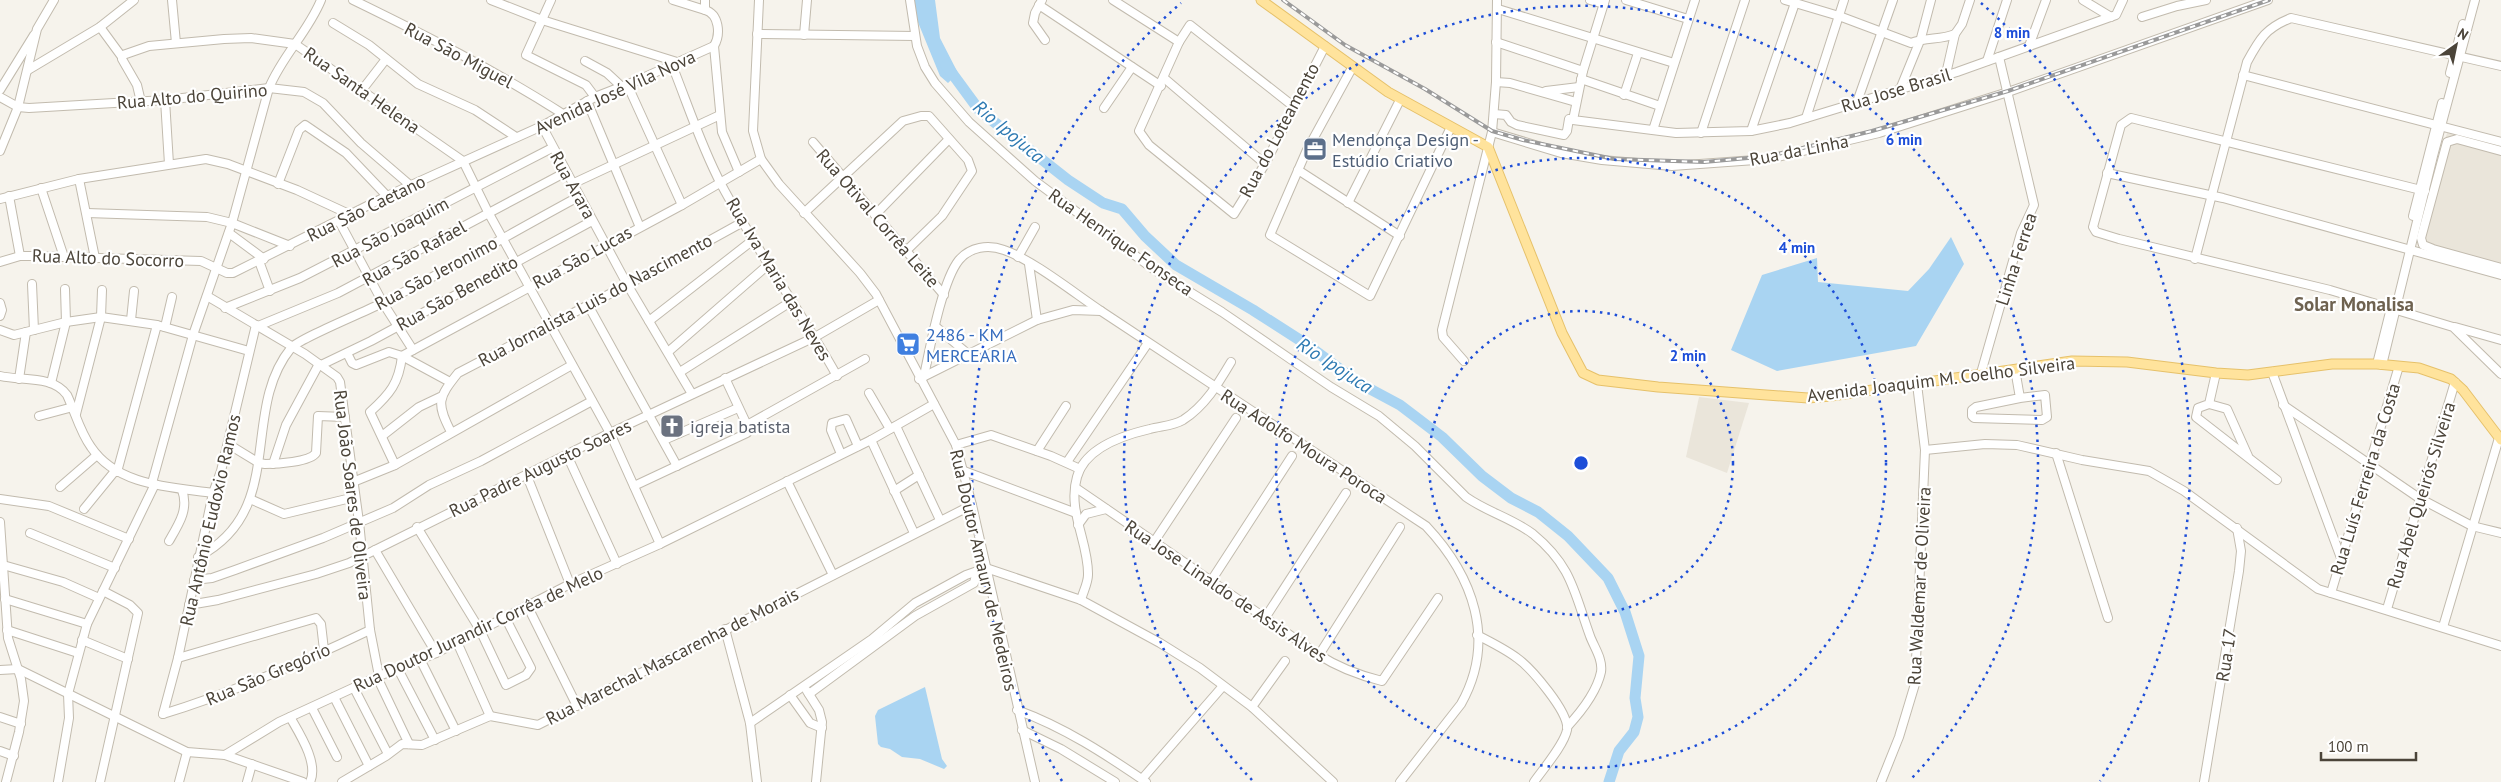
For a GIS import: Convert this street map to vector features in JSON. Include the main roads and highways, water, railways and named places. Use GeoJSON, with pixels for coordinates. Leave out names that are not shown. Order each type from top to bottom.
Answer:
{"type":"FeatureCollection","features":[{"type":"Feature","properties":{"kind":"main road","name":"Avenida Joaquim M. Coelho Silveira"},"geometry":{"type":"LineString","coordinates":[[1261,0],[1352,68],[1400,100],[1477,139],[1488,147],[1496,162],[1548,298],[1575,362],[1583,373],[1591,378],[1658,387],[1808,398],[2064,362],[2127,362],[2248,375],[2332,364],[2380,364],[2439,374],[2455,382],[2500,439]]}},
{"type":"Feature","properties":{"kind":"water","name":"Rio Ipojuca"},"geometry":{"type":"Polygon","coordinates":[[[915,0],[935,0],[940,38],[958,73],[948,83],[940,76],[915,15],[915,0]]]}},
{"type":"Feature","properties":{"kind":"water"},"geometry":{"type":"Polygon","coordinates":[[[1951,237],[1964,264],[1916,346],[1777,371],[1731,350],[1762,275],[1817,258],[1818,282],[1908,291],[1929,269],[1951,237]]]}},
{"type":"Feature","properties":{"kind":"water"},"geometry":{"type":"Polygon","coordinates":[[[925,687],[942,759],[947,766],[944,769],[920,759],[902,757],[878,744],[875,716],[878,710],[925,687]]]}},
{"type":"Feature","properties":{"kind":"waterway","name":"Rio Ipojuca"},"geometry":{"type":"LineString","coordinates":[[946,65],[979,110],[1068,180],[1103,203],[1122,209],[1145,236],[1176,265],[1253,310],[1306,344],[1357,382],[1400,405],[1442,437],[1482,476],[1511,498],[1538,512],[1568,536],[1608,578],[1625,612],[1639,656],[1635,698],[1638,717],[1634,732],[1619,751],[1609,782]]}},
{"type":"Feature","properties":{"kind":"railway"},"geometry":{"type":"LineString","coordinates":[[1283,0],[1345,45],[1425,89],[1492,131],[1523,140],[1614,159],[1704,162],[1770,156],[1872,131],[2008,91],[2269,0]]}},
{"type":"Feature","properties":{"kind":"place","name":"Mendonça Design - Estúdio Criativo"},"geometry":{"type":"Point","coordinates":[1315,149]}},
{"type":"Feature","properties":{"kind":"place","name":"2486 - KM MERCEARIA"},"geometry":{"type":"Point","coordinates":[908,344]}},
{"type":"Feature","properties":{"kind":"place","name":"igreja batista"},"geometry":{"type":"Point","coordinates":[672,426]}},
{"type":"Feature","properties":{"kind":"district","name":"Solar Monalisa"},"geometry":{"type":"Point","coordinates":[2354,304]}}]}
